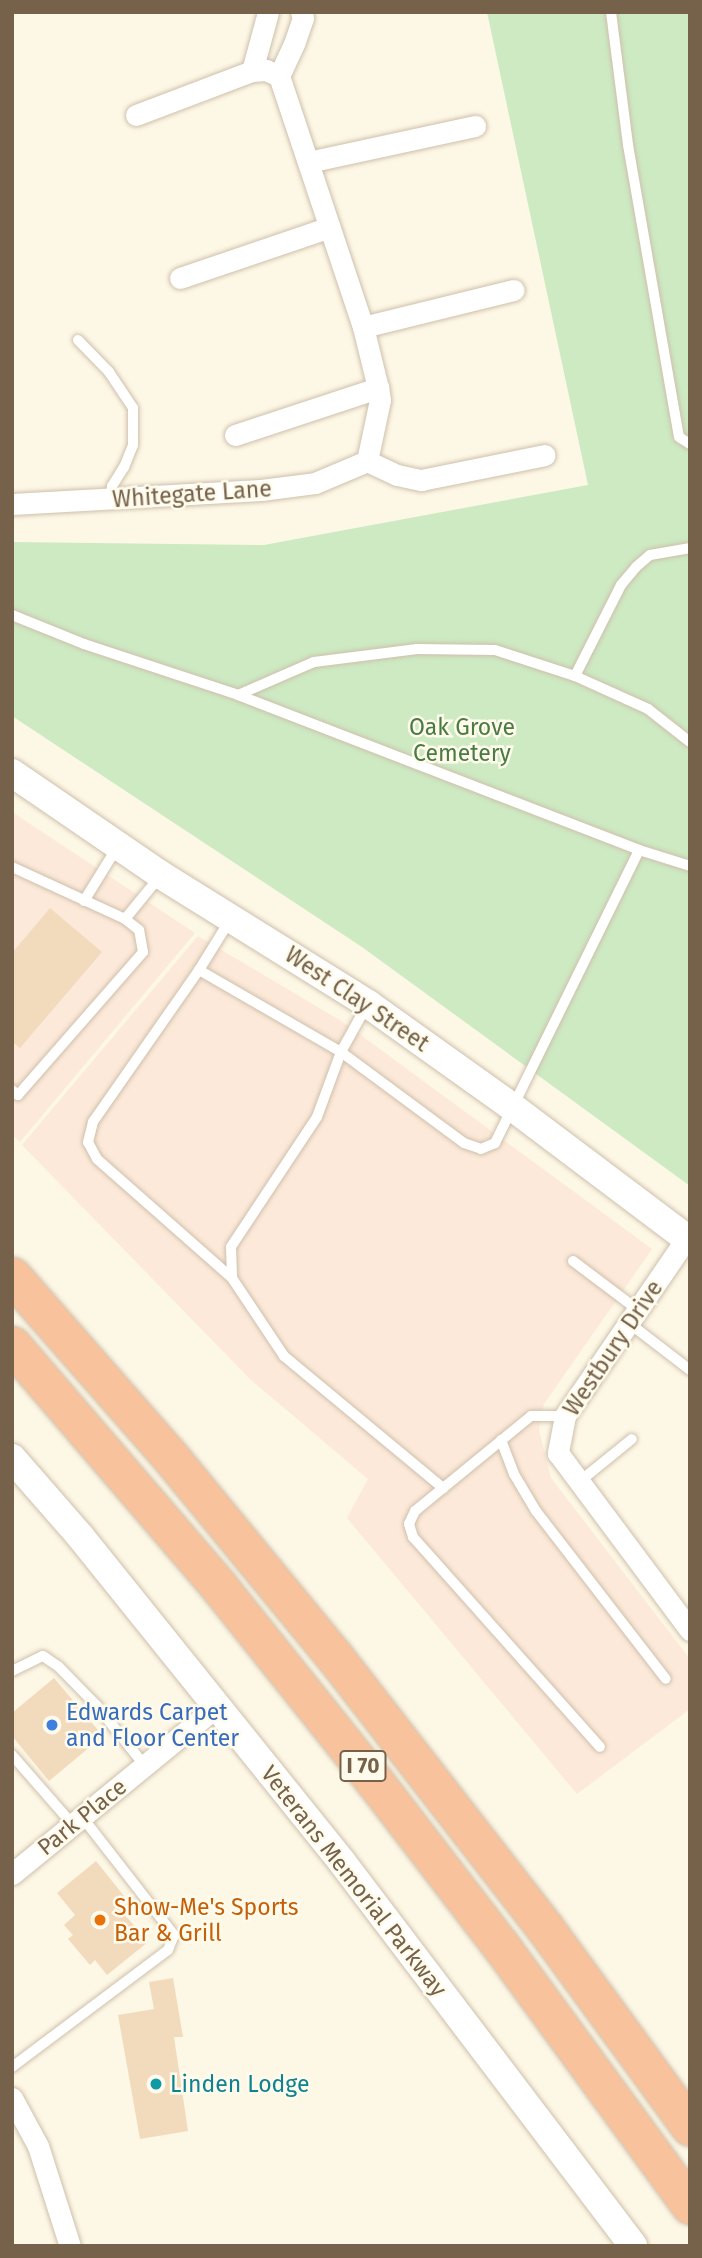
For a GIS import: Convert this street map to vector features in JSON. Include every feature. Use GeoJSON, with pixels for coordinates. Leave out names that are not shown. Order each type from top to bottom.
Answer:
{"type":"FeatureCollection","features":[{"type":"Feature","properties":{"kind":"highway","name":"I 70"},"geometry":{"type":"LineString","coordinates":[[12,1276],[181,1470],[326,1646],[545,1928],[690,2127]]}},
{"type":"Feature","properties":{"kind":"highway","name":"I 70"},"geometry":{"type":"LineString","coordinates":[[12,1345],[220,1588],[383,1792],[509,1956],[690,2206]]}},
{"type":"Feature","properties":{"kind":"street"},"geometry":{"type":"LineString","coordinates":[[252,71],[268,12]]}},
{"type":"Feature","properties":{"kind":"street"},"geometry":{"type":"LineString","coordinates":[[301,12],[303,18],[279,76],[363,327],[378,388],[380,400],[367,461],[397,475],[421,480],[545,454]]}},
{"type":"Feature","properties":{"kind":"street"},"geometry":{"type":"LineString","coordinates":[[136,115],[252,71],[266,70],[279,76]]}},
{"type":"Feature","properties":{"kind":"street"},"geometry":{"type":"LineString","coordinates":[[309,162],[475,126]]}},
{"type":"Feature","properties":{"kind":"street"},"geometry":{"type":"LineString","coordinates":[[180,278],[330,228]]}},
{"type":"Feature","properties":{"kind":"street"},"geometry":{"type":"LineString","coordinates":[[363,327],[514,290]]}},
{"type":"Feature","properties":{"kind":"street"},"geometry":{"type":"LineString","coordinates":[[235,435],[378,388]]}},
{"type":"Feature","properties":{"kind":"street","name":"Whitegate Lane"},"geometry":{"type":"LineString","coordinates":[[12,504],[261,490],[315,483],[367,461]]}},
{"type":"Feature","properties":{"kind":"street","name":"West Clay Street"},"geometry":{"type":"LineString","coordinates":[[12,773],[161,875],[368,1004],[511,1106],[688,1240]]}},
{"type":"Feature","properties":{"kind":"street","name":"Westbury Drive"},"geometry":{"type":"LineString","coordinates":[[688,1240],[565,1416],[558,1453],[690,1629]]}},
{"type":"Feature","properties":{"kind":"street","name":"Veterans Memorial Parkway"},"geometry":{"type":"LineString","coordinates":[[12,1458],[342,1862],[633,2246]]}},
{"type":"Feature","properties":{"kind":"street","name":"Park Place"},"geometry":{"type":"LineString","coordinates":[[12,1874],[217,1706]]}},
{"type":"Feature","properties":{"kind":"street"},"geometry":{"type":"LineString","coordinates":[[12,2098],[38,2146],[62,2244]]}},
{"type":"Feature","properties":{"kind":"lane"},"geometry":{"type":"LineString","coordinates":[[611,12],[628,145],[679,437],[690,444]]}},
{"type":"Feature","properties":{"kind":"lane"},"geometry":{"type":"LineString","coordinates":[[78,340],[109,372],[133,408],[132,445],[124,467],[112,486],[110,500]]}},
{"type":"Feature","properties":{"kind":"lane"},"geometry":{"type":"LineString","coordinates":[[575,676],[621,585],[636,567],[650,555],[690,548]]}},
{"type":"Feature","properties":{"kind":"lane"},"geometry":{"type":"LineString","coordinates":[[12,615],[84,644],[238,695],[639,850],[690,866]]}},
{"type":"Feature","properties":{"kind":"lane"},"geometry":{"type":"LineString","coordinates":[[238,695],[314,662],[417,649],[495,650],[575,676],[648,709],[690,742]]}},
{"type":"Feature","properties":{"kind":"lane"},"geometry":{"type":"LineString","coordinates":[[85,901],[118,846]]}},
{"type":"Feature","properties":{"kind":"lane"},"geometry":{"type":"LineString","coordinates":[[199,970],[341,1052],[464,1143],[481,1149],[495,1143],[639,850]]}},
{"type":"Feature","properties":{"kind":"lane"},"geometry":{"type":"LineString","coordinates":[[12,867],[125,919],[139,930],[143,952],[18,1095],[12,1090]]}},
{"type":"Feature","properties":{"kind":"lane"},"geometry":{"type":"LineString","coordinates":[[125,919],[161,875]]}},
{"type":"Feature","properties":{"kind":"lane"},"geometry":{"type":"LineString","coordinates":[[231,918],[199,970],[93,1122],[88,1142],[97,1159],[232,1278],[284,1356],[443,1488]]}},
{"type":"Feature","properties":{"kind":"lane"},"geometry":{"type":"LineString","coordinates":[[232,1278],[232,1247],[317,1117],[341,1052],[368,1004]]}},
{"type":"Feature","properties":{"kind":"lane"},"geometry":{"type":"LineString","coordinates":[[573,1261],[690,1370]]}},
{"type":"Feature","properties":{"kind":"lane"},"geometry":{"type":"LineString","coordinates":[[565,1416],[531,1416],[415,1511],[408,1524],[413,1537],[600,1747]]}},
{"type":"Feature","properties":{"kind":"lane"},"geometry":{"type":"LineString","coordinates":[[579,1482],[632,1439]]}},
{"type":"Feature","properties":{"kind":"lane"},"geometry":{"type":"LineString","coordinates":[[501,1440],[514,1474],[536,1511],[666,1679]]}},
{"type":"Feature","properties":{"kind":"lane"},"geometry":{"type":"LineString","coordinates":[[12,1671],[43,1656],[58,1665],[97,1706],[145,1766]]}},
{"type":"Feature","properties":{"kind":"lane"},"geometry":{"type":"LineString","coordinates":[[12,1755],[78,1821],[174,1935],[169,1950],[12,2067]]}},
{"type":"Feature","properties":{"kind":"shaded area"},"geometry":{"type":"Polygon","coordinates":[[[12,812],[195,933],[20,1142],[12,1135],[12,812]]]}},
{"type":"Feature","properties":{"kind":"shaded area"},"geometry":{"type":"Polygon","coordinates":[[[198,936],[343,1022],[652,1249],[544,1404],[539,1430],[551,1478],[690,1659],[690,1709],[577,1794],[347,1518],[368,1479],[251,1380],[22,1145],[198,936]]]}},
{"type":"Feature","properties":{"kind":"green space","name":"Oak Grove Cemetery"},"geometry":{"type":"Polygon","coordinates":[[[487,12],[690,12],[690,1186],[362,947],[12,716],[12,542],[264,545],[588,485],[487,12]]]}},
{"type":"Feature","properties":{"kind":"building"},"geometry":{"type":"Polygon","coordinates":[[[50,908],[102,952],[20,1048],[12,1042],[12,953],[50,908]]]}},
{"type":"Feature","properties":{"kind":"building","name":"Edwards Carpet and Floor Center"},"geometry":{"type":"Polygon","coordinates":[[[54,1678],[103,1736],[49,1781],[12,1736],[12,1713],[54,1678]]]}},
{"type":"Feature","properties":{"kind":"building","name":"Show-Me's Sports Bar & Grill"},"geometry":{"type":"Polygon","coordinates":[[[96,1861],[124,1896],[115,1903],[148,1942],[107,1975],[95,1960],[90,1965],[68,1939],[73,1935],[64,1925],[75,1915],[57,1893],[96,1861]]]}},
{"type":"Feature","properties":{"kind":"building","name":"Linden Lodge"},"geometry":{"type":"Polygon","coordinates":[[[173,1978],[183,2037],[174,2037],[188,2131],[140,2139],[118,2015],[154,2009],[149,1982],[173,1978]]]}},
{"type":"Feature","properties":{"kind":"place","name":"Edwards Carpet and Floor Center"},"geometry":{"type":"Point","coordinates":[52,1725]}},
{"type":"Feature","properties":{"kind":"place","name":"Show-Me's Sports Bar & Grill"},"geometry":{"type":"Point","coordinates":[100,1920]}},
{"type":"Feature","properties":{"kind":"place","name":"Linden Lodge"},"geometry":{"type":"Point","coordinates":[156,2084]}}]}
